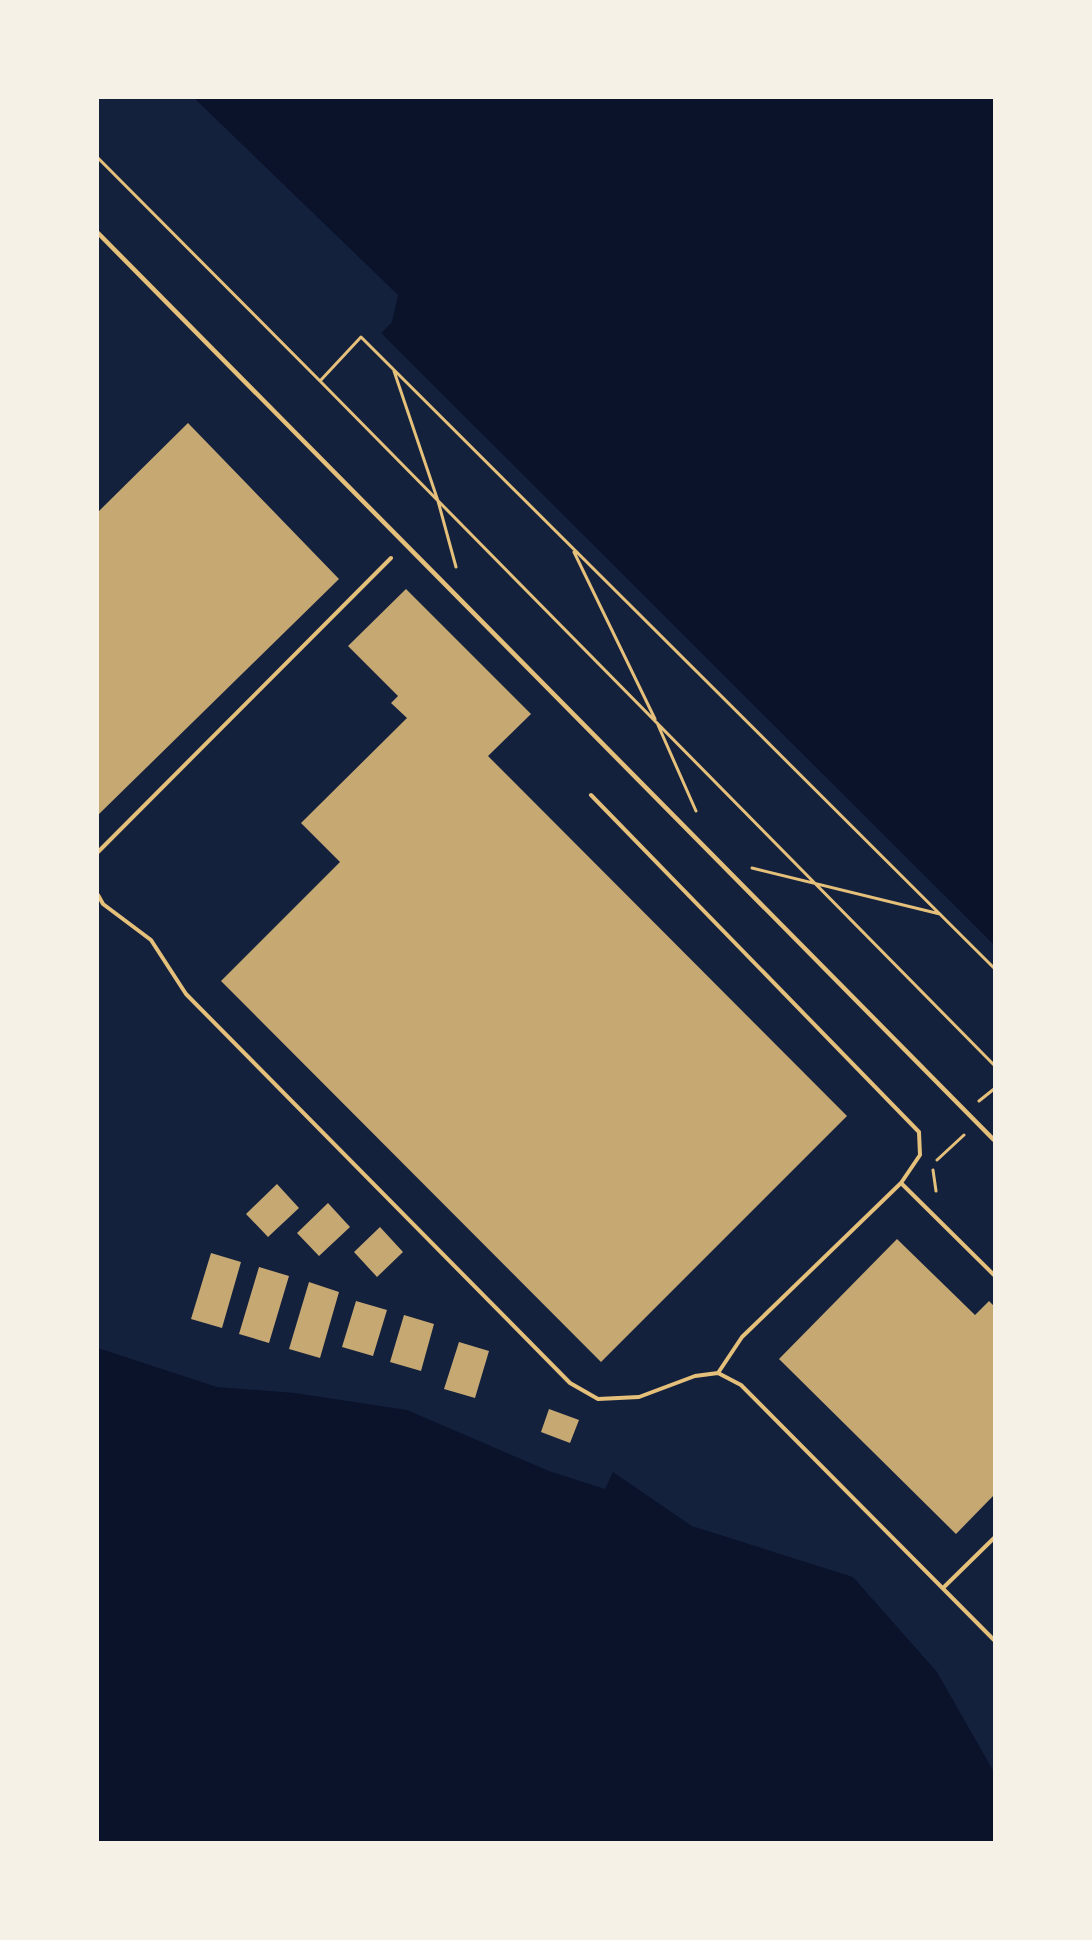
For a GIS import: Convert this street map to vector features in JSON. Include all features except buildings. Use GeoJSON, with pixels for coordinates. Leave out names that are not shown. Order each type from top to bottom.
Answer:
{"type":"FeatureCollection","features":[{"type":"Feature","properties":{"kind":"street"},"geometry":{"type":"LineString","coordinates":[[98,232],[994,1140]]}},
{"type":"Feature","properties":{"kind":"lane"},"geometry":{"type":"LineString","coordinates":[[98,852],[391,558]]}},
{"type":"Feature","properties":{"kind":"lane"},"geometry":{"type":"LineString","coordinates":[[592,795],[919,1132],[920,1155],[901,1183],[742,1337],[718,1373]]}},
{"type":"Feature","properties":{"kind":"lane"},"geometry":{"type":"LineString","coordinates":[[98,895],[103,904],[152,940],[186,994],[570,1383],[598,1400],[639,1397],[695,1376],[718,1373],[741,1385],[994,1640]]}},
{"type":"Feature","properties":{"kind":"lane"},"geometry":{"type":"LineString","coordinates":[[98,905],[103,904]]}},
{"type":"Feature","properties":{"kind":"lane"},"geometry":{"type":"LineString","coordinates":[[901,1183],[994,1275]]}},
{"type":"Feature","properties":{"kind":"lane"},"geometry":{"type":"LineString","coordinates":[[943,1588],[994,1538]]}},
{"type":"Feature","properties":{"kind":"path"},"geometry":{"type":"LineString","coordinates":[[98,158],[994,1065]]}},
{"type":"Feature","properties":{"kind":"path"},"geometry":{"type":"LineString","coordinates":[[320,381],[361,337],[994,968]]}},
{"type":"Feature","properties":{"kind":"path"},"geometry":{"type":"LineString","coordinates":[[393,370],[438,501],[465,604]]}},
{"type":"Feature","properties":{"kind":"path"},"geometry":{"type":"LineString","coordinates":[[572,548],[657,722],[698,816]]}},
{"type":"Feature","properties":{"kind":"path"},"geometry":{"type":"LineString","coordinates":[[718,859],[941,914]]}},
{"type":"Feature","properties":{"kind":"path"},"geometry":{"type":"LineString","coordinates":[[940,1198],[932,1176],[935,1162],[978,1122]]}},
{"type":"Feature","properties":{"kind":"water"},"geometry":{"type":"Polygon","coordinates":[[[194,98],[994,98],[994,945],[381,333],[392,322],[398,295],[194,98]]]}},
{"type":"Feature","properties":{"kind":"water"},"geometry":{"type":"Polygon","coordinates":[[[98,1348],[217,1387],[295,1393],[407,1410],[549,1471],[605,1489],[613,1472],[692,1526],[853,1577],[937,1672],[994,1772],[994,1842],[98,1842],[98,1348]]]}}]}
